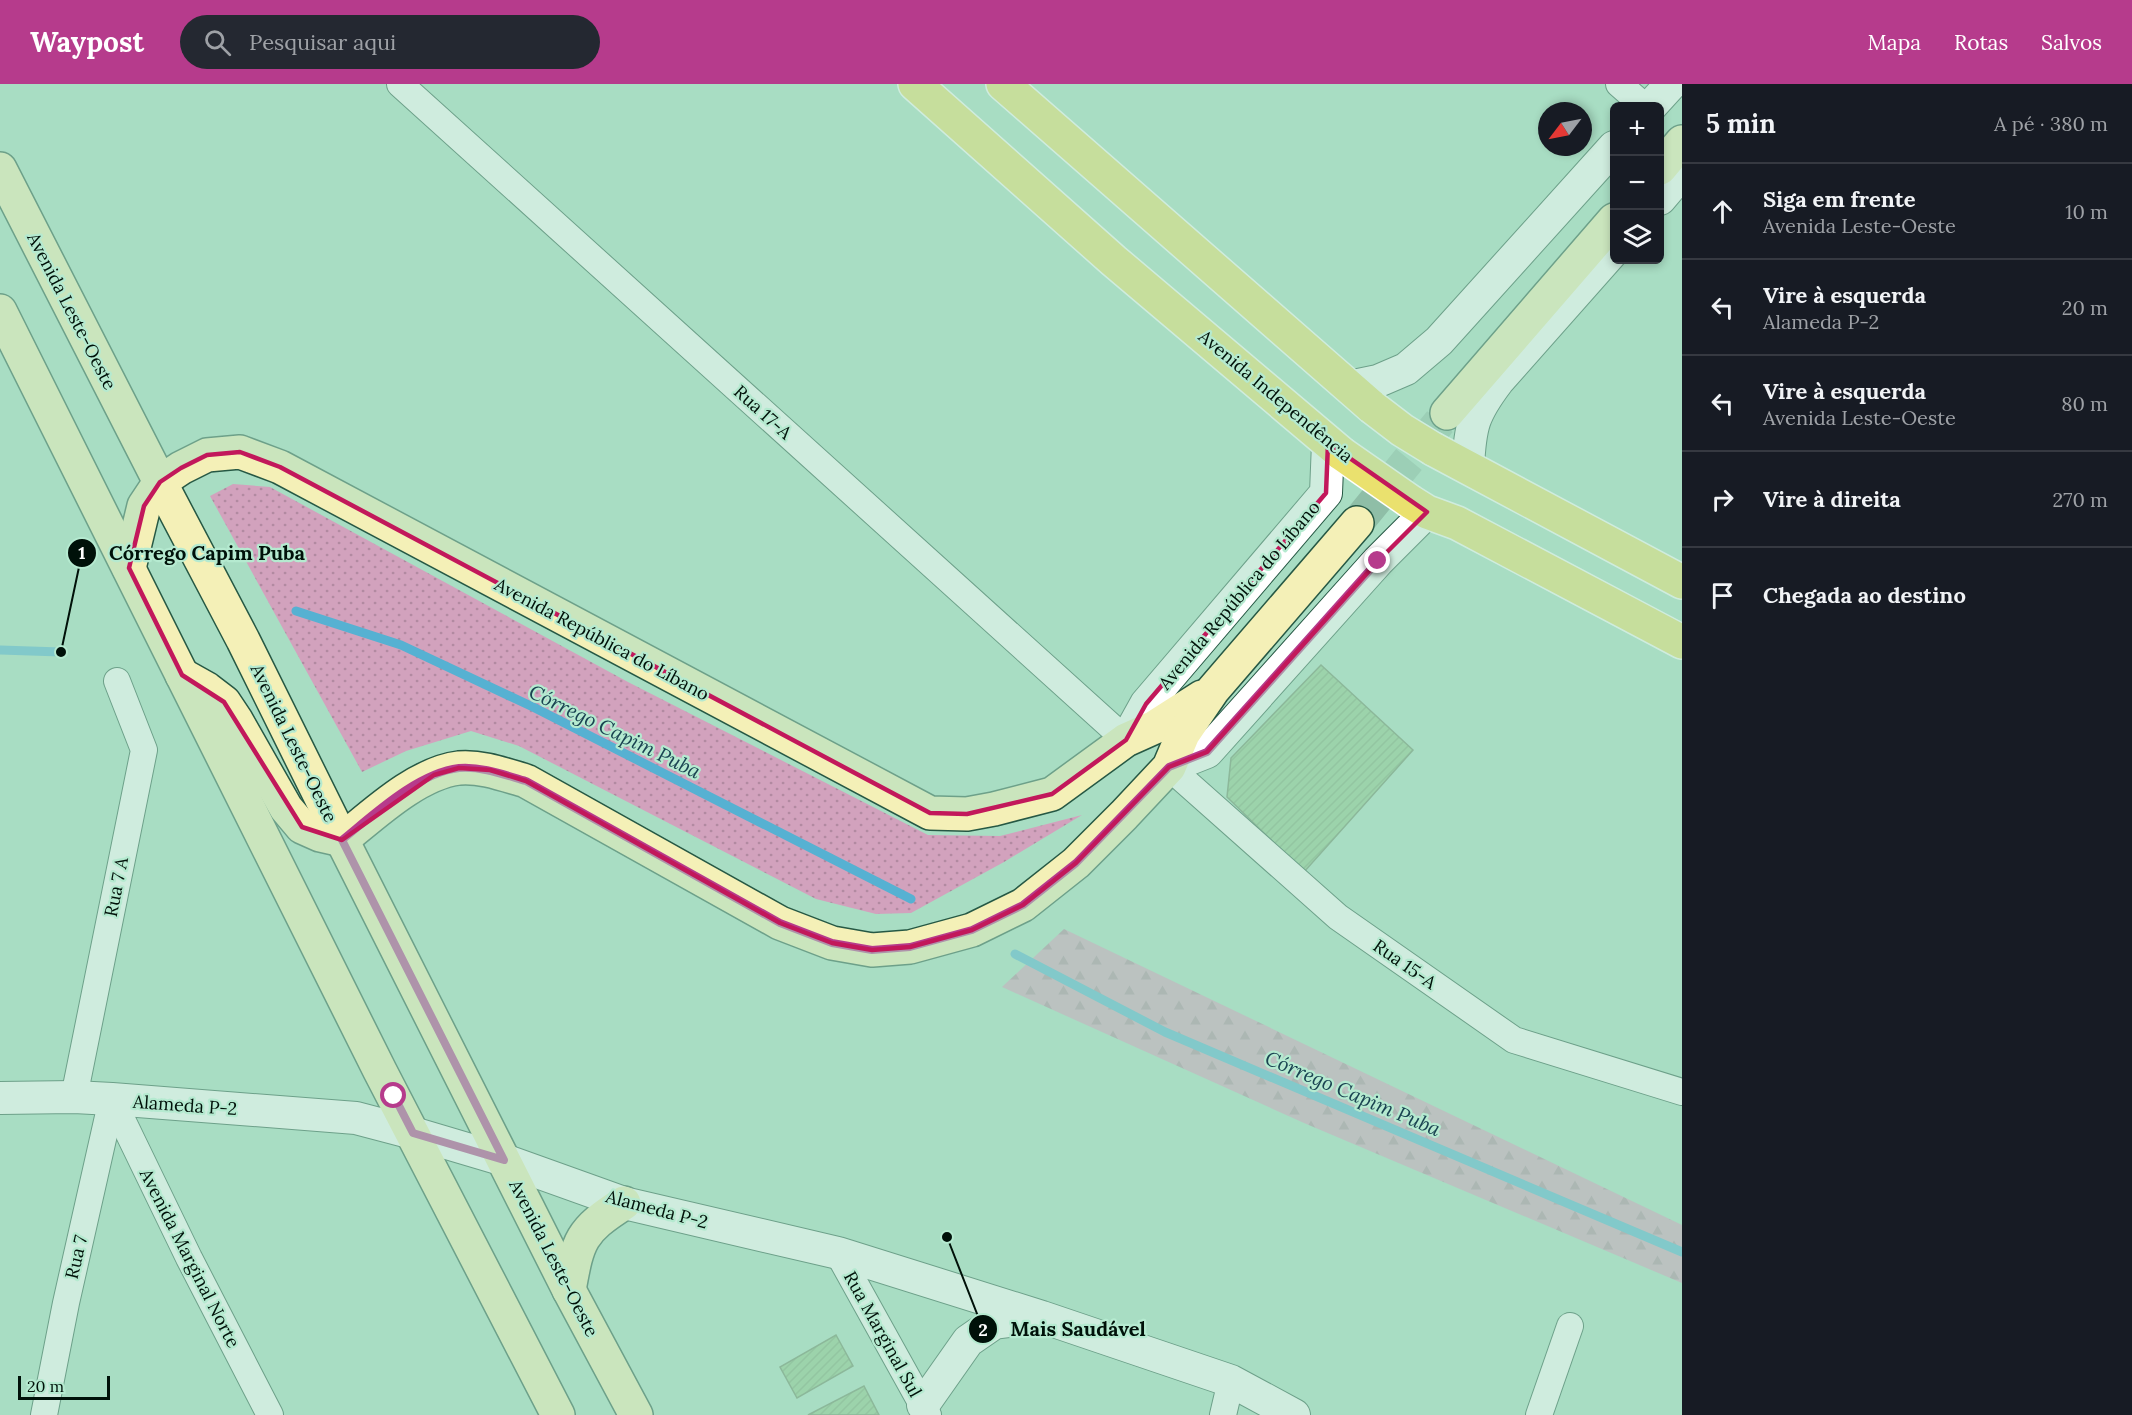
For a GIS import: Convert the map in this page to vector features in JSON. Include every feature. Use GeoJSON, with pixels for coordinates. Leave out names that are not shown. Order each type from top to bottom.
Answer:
{"type":"FeatureCollection","features":[{"type":"Feature","properties":{"kind":"main road","name":"Avenida Independência"},"geometry":{"type":"LineString","coordinates":[[915,84],[1114,261],[1335,448],[1419,507],[1457,523],[1682,642]]}},
{"type":"Feature","properties":{"kind":"main road"},"geometry":{"type":"LineString","coordinates":[[1003,84],[1361,397],[1402,430],[1433,449],[1682,582]]}},
{"type":"Feature","properties":{"kind":"main road"},"geometry":{"type":"LineString","coordinates":[[1664,162],[1682,142]]}},
{"type":"Feature","properties":{"kind":"main road","name":"Avenida Leste-Oeste"},"geometry":{"type":"LineString","coordinates":[[0,169],[243,640],[569,1290],[636,1415]]}},
{"type":"Feature","properties":{"kind":"main road"},"geometry":{"type":"LineString","coordinates":[[1447,413],[1610,225]]}},
{"type":"Feature","properties":{"kind":"main road"},"geometry":{"type":"LineString","coordinates":[[0,311],[413,1133],[558,1415]]}},
{"type":"Feature","properties":{"kind":"main road","name":"Avenida República do Líbano"},"geometry":{"type":"LineString","coordinates":[[129,568],[144,506],[160,482],[207,455],[240,453],[280,467],[930,813],[976,812],[1052,794],[1125,740],[1155,727],[1213,690]]}},
{"type":"Feature","properties":{"kind":"main road","name":"Avenida República do Líbano"},"geometry":{"type":"LineString","coordinates":[[342,840],[381,809],[434,775],[459,768],[490,770],[526,781],[780,923],[832,943],[872,950],[910,947],[972,930],[1023,905],[1076,863],[1169,767],[1183,734],[1213,690],[1357,522]]}},
{"type":"Feature","properties":{"kind":"main road"},"geometry":{"type":"LineString","coordinates":[[182,675],[224,702],[286,807],[302,827],[320,835],[342,840]]}},
{"type":"Feature","properties":{"kind":"main road"},"geometry":{"type":"LineString","coordinates":[[569,1290],[575,1257],[582,1240],[591,1226],[624,1203]]}},
{"type":"Feature","properties":{"kind":"street","name":"Rua 17-A"},"geometry":{"type":"LineString","coordinates":[[400,84],[1125,740]]}},
{"type":"Feature","properties":{"kind":"street"},"geometry":{"type":"LineString","coordinates":[[1619,84],[1639,102]]}},
{"type":"Feature","properties":{"kind":"street"},"geometry":{"type":"LineString","coordinates":[[1655,102],[1671,84]]}},
{"type":"Feature","properties":{"kind":"street"},"geometry":{"type":"LineString","coordinates":[[1361,397],[1378,381],[1406,369],[1439,341],[1610,151]]}},
{"type":"Feature","properties":{"kind":"street"},"geometry":{"type":"LineString","coordinates":[[1664,193],[1682,173]]}},
{"type":"Feature","properties":{"kind":"street"},"geometry":{"type":"LineString","coordinates":[[1468,467],[1470,433],[1481,404],[1498,381],[1610,255]]}},
{"type":"Feature","properties":{"kind":"street","name":"Avenida República do Líbano"},"geometry":{"type":"LineString","coordinates":[[1125,740],[1146,704],[1326,493],[1335,448]]}},
{"type":"Feature","properties":{"kind":"street","name":"Avenida República do Líbano"},"geometry":{"type":"LineString","coordinates":[[1169,767],[1207,752],[1378,561],[1419,507]]}},
{"type":"Feature","properties":{"kind":"street","name":"Rua 7 A"},"geometry":{"type":"LineString","coordinates":[[74,1097],[144,750],[117,681]]}},
{"type":"Feature","properties":{"kind":"street","name":"Rua 15-A"},"geometry":{"type":"LineString","coordinates":[[1169,767],[1338,916],[1514,1040],[1682,1092]]}},
{"type":"Feature","properties":{"kind":"street","name":"Alameda P-2"},"geometry":{"type":"LineString","coordinates":[[0,1098],[112,1099],[356,1118],[504,1160],[624,1203],[838,1253],[1042,1317],[1231,1381],[1294,1415]]}},
{"type":"Feature","properties":{"kind":"street","name":"Rua 7"},"geometry":{"type":"LineString","coordinates":[[44,1415],[66,1303],[112,1099]]}},
{"type":"Feature","properties":{"kind":"street","name":"Avenida Marginal Norte"},"geometry":{"type":"LineString","coordinates":[[112,1099],[189,1258],[270,1415]]}},
{"type":"Feature","properties":{"kind":"street","name":"Rua Marginal Sul"},"geometry":{"type":"LineString","coordinates":[[838,1253],[925,1410]]}},
{"type":"Feature","properties":{"kind":"street"},"geometry":{"type":"LineString","coordinates":[[925,1410],[968,1341],[994,1323],[1042,1317]]}},
{"type":"Feature","properties":{"kind":"street"},"geometry":{"type":"LineString","coordinates":[[1539,1415],[1570,1326]]}},
{"type":"Feature","properties":{"kind":"street"},"geometry":{"type":"LineString","coordinates":[[1223,1415],[1231,1381]]}},
{"type":"Feature","properties":{"kind":"highlighted area"},"geometry":{"type":"Polygon","coordinates":[[[1328,443],[1427,512],[1378,561],[1207,752],[1169,767],[1076,863],[1023,905],[972,930],[910,947],[872,950],[832,943],[780,923],[526,781],[490,770],[459,768],[434,775],[342,840],[302,827],[224,702],[182,675],[147,605],[129,568],[144,506],[160,482],[181,468],[207,455],[240,452],[280,467],[930,813],[967,814],[1052,794],[1126,740],[1146,704],[1326,493],[1328,443]]]}},
{"type":"Feature","properties":{"kind":"green space"},"geometry":{"type":"Polygon","coordinates":[[[233,484],[270,487],[628,682],[928,835],[1000,836],[1082,815],[1004,862],[911,913],[876,914],[816,899],[519,746],[471,731],[406,751],[362,772],[210,496],[233,484]]]}},
{"type":"Feature","properties":{"kind":"green space"},"geometry":{"type":"Polygon","coordinates":[[[1064,929],[1682,1225],[1682,1283],[1304,1123],[1002,987],[1064,929]]]}},
{"type":"Feature","properties":{"kind":"building"},"geometry":{"type":"Polygon","coordinates":[[[1321,665],[1413,750],[1304,872],[1227,797],[1231,758],[1321,665]]]}},
{"type":"Feature","properties":{"kind":"building"},"geometry":{"type":"Polygon","coordinates":[[[836,1335],[853,1366],[797,1398],[780,1367],[836,1335]]]}},
{"type":"Feature","properties":{"kind":"building"},"geometry":{"type":"Polygon","coordinates":[[[864,1386],[879,1415],[808,1415],[864,1386]]]}},
{"type":"Feature","properties":{"kind":"waterway","name":"Córrego Capim Puba"},"geometry":{"type":"LineString","coordinates":[[296,611],[401,645],[533,707],[911,899]]}},
{"type":"Feature","properties":{"kind":"waterway","name":"Córrego Capim Puba"},"geometry":{"type":"LineString","coordinates":[[0,650],[61,652]]}},
{"type":"Feature","properties":{"kind":"waterway","name":"Córrego Capim Puba"},"geometry":{"type":"LineString","coordinates":[[1015,954],[1165,1032],[1682,1252]]}},
{"type":"Feature","properties":{"kind":"tunnel"},"geometry":{"type":"LineString","coordinates":[[1357,523],[1447,413]]}},
{"type":"Feature","properties":{"kind":"place","name":"Córrego Capim Puba"},"geometry":{"type":"Point","coordinates":[61,652]}},
{"type":"Feature","properties":{"kind":"place","name":"Mais Saudável"},"geometry":{"type":"Point","coordinates":[947,1237]}},
{"type":"Feature","properties":{"kind":"route"},"geometry":{"type":"LineString","coordinates":[[394,1096],[413,1133],[504,1160],[342,840],[381,809],[434,775],[459,768],[490,770],[526,781],[780,923],[832,943],[872,950],[910,947],[972,930],[1023,905],[1076,863],[1169,767],[1207,752],[1378,561]]}}]}
